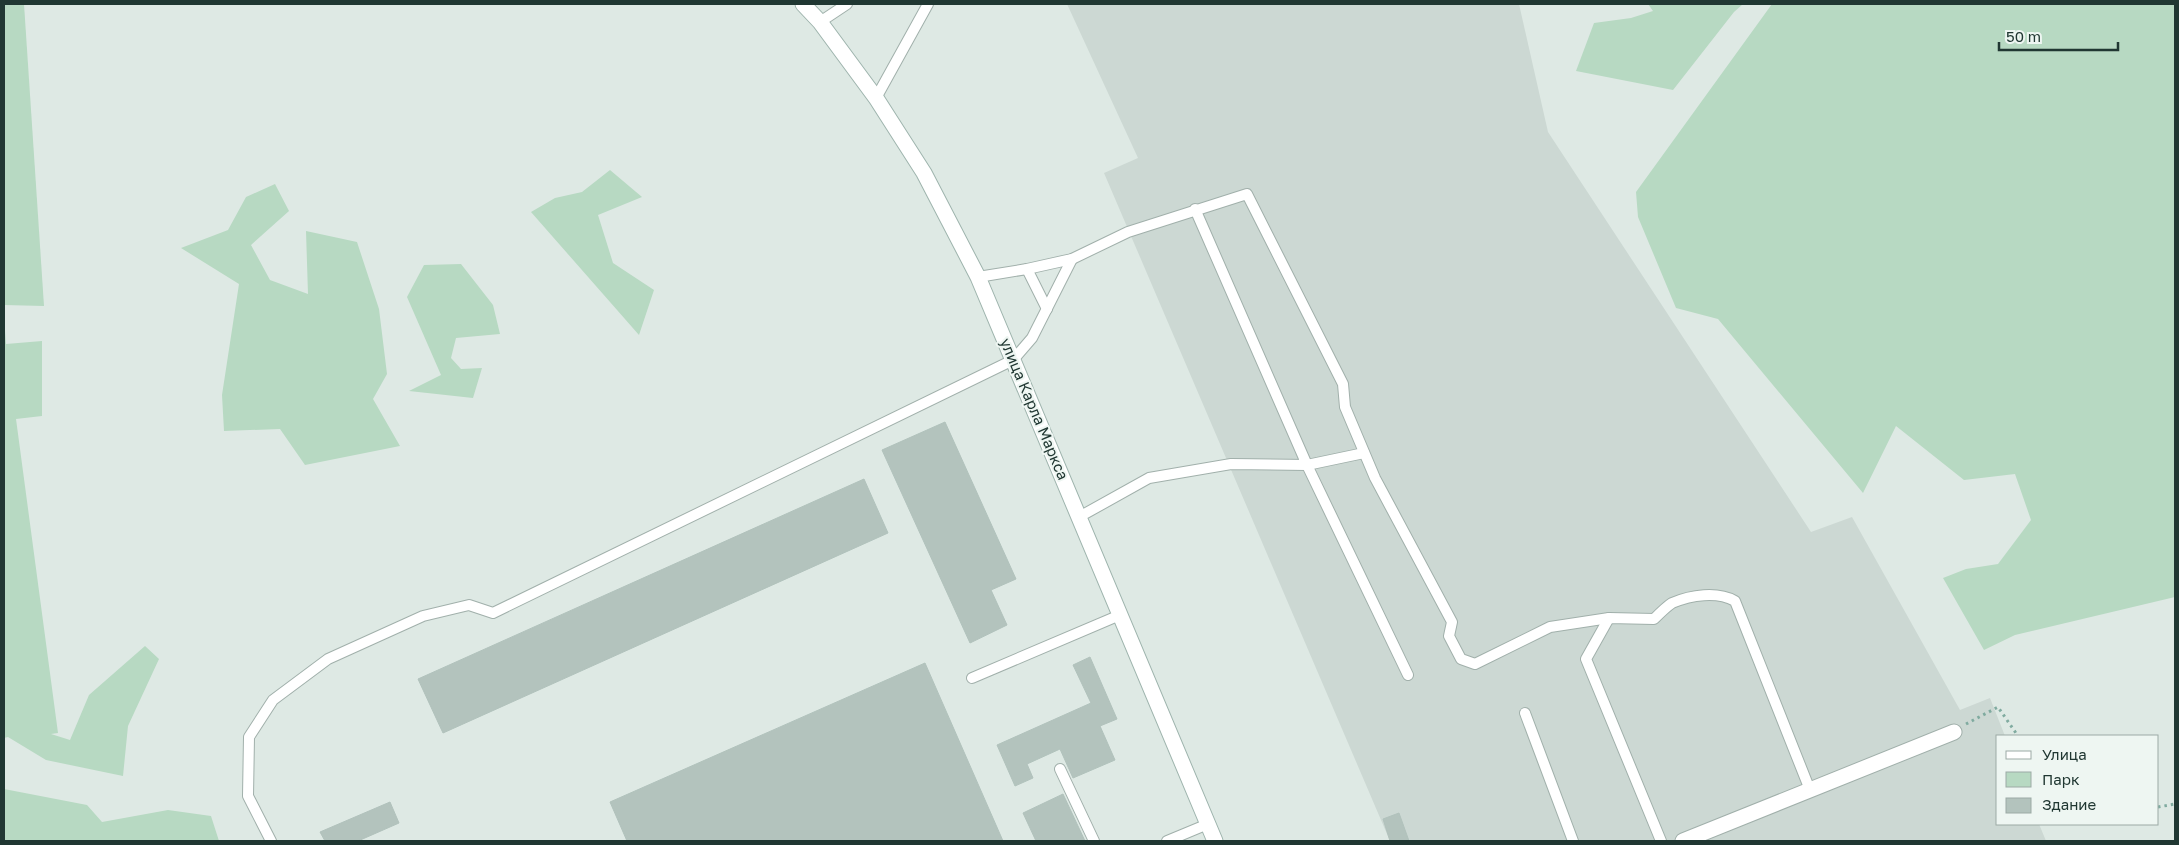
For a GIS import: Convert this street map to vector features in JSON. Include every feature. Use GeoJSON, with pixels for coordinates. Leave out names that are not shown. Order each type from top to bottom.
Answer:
{"type":"FeatureCollection","features":[{"type":"Feature","properties":{"kind":"main road","name":"улица Карла Маркса"},"geometry":{"type":"LineString","coordinates":[[803,4],[820,22],[876,98],[924,172],[978,277],[1216,841]]}},
{"type":"Feature","properties":{"kind":"main road"},"geometry":{"type":"LineString","coordinates":[[1683,841],[1954,732]]}},
{"type":"Feature","properties":{"kind":"lane"},"geometry":{"type":"LineString","coordinates":[[820,22],[848,4]]}},
{"type":"Feature","properties":{"kind":"lane"},"geometry":{"type":"LineString","coordinates":[[876,98],[928,4]]}},
{"type":"Feature","properties":{"kind":"lane"},"geometry":{"type":"LineString","coordinates":[[978,277],[1072,259],[1128,232],[1195,209],[1247,194],[1343,384],[1345,407],[1364,453],[1375,478],[1452,622],[1449,636],[1461,659],[1475,664],[1550,627],[1609,618],[1654,619],[1671,604],[1700,595],[1727,597],[1735,601],[1810,790]]}},
{"type":"Feature","properties":{"kind":"lane"},"geometry":{"type":"LineString","coordinates":[[1195,209],[1307,465],[1408,675]]}},
{"type":"Feature","properties":{"kind":"lane"},"geometry":{"type":"LineString","coordinates":[[271,841],[248,796],[249,737],[273,700],[328,659],[423,616],[469,605],[493,613],[1013,360],[1032,338],[1072,259]]}},
{"type":"Feature","properties":{"kind":"lane"},"geometry":{"type":"LineString","coordinates":[[1027,269],[1047,309]]}},
{"type":"Feature","properties":{"kind":"lane"},"geometry":{"type":"LineString","coordinates":[[1079,517],[1149,478],[1231,464],[1307,465],[1364,453]]}},
{"type":"Feature","properties":{"kind":"lane"},"geometry":{"type":"LineString","coordinates":[[972,678],[1120,615]]}},
{"type":"Feature","properties":{"kind":"lane"},"geometry":{"type":"LineString","coordinates":[[1609,618],[1586,659],[1661,841]]}},
{"type":"Feature","properties":{"kind":"lane"},"geometry":{"type":"LineString","coordinates":[[1525,713],[1573,841]]}},
{"type":"Feature","properties":{"kind":"lane"},"geometry":{"type":"LineString","coordinates":[[1060,769],[1094,841]]}},
{"type":"Feature","properties":{"kind":"lane"},"geometry":{"type":"LineString","coordinates":[[1167,841],[1208,824]]}},
{"type":"Feature","properties":{"kind":"path"},"geometry":{"type":"LineString","coordinates":[[1954,732],[1982,714],[1998,707],[2017,735]]}},
{"type":"Feature","properties":{"kind":"path"},"geometry":{"type":"LineString","coordinates":[[2159,807],[2175,804]]}},
{"type":"Feature","properties":{"kind":"shaded area"},"geometry":{"type":"Polygon","coordinates":[[[1067,4],[1519,4],[1548,132],[1811,532],[1852,517],[1960,710],[1990,698],[2005,735],[1996,735],[1996,825],[2039,825],[2046,841],[1390,841],[1104,173],[1138,158],[1067,4]]]}},
{"type":"Feature","properties":{"kind":"green space"},"geometry":{"type":"Polygon","coordinates":[[[4,4],[24,4],[44,306],[4,305],[4,4]]]}},
{"type":"Feature","properties":{"kind":"green space"},"geometry":{"type":"Polygon","coordinates":[[[1648,4],[1743,4],[1734,12],[1673,90],[1576,71],[1594,23],[1631,18],[1653,11],[1648,4]]]}},
{"type":"Feature","properties":{"kind":"green space"},"geometry":{"type":"Polygon","coordinates":[[[1772,4],[2175,4],[2175,597],[2015,635],[1984,650],[1943,578],[1966,569],[1998,564],[2031,520],[2015,474],[1964,480],[1896,426],[1863,493],[1718,319],[1676,308],[1638,217],[1636,192],[1772,4]]]}},
{"type":"Feature","properties":{"kind":"green space"},"geometry":{"type":"Polygon","coordinates":[[[610,170],[642,197],[598,215],[613,263],[654,290],[639,335],[531,212],[555,198],[582,192],[610,170]]]}},
{"type":"Feature","properties":{"kind":"green space"},"geometry":{"type":"Polygon","coordinates":[[[275,184],[289,211],[251,245],[270,280],[308,294],[306,231],[357,242],[379,309],[387,374],[373,399],[400,446],[305,465],[280,429],[224,431],[222,395],[239,284],[181,248],[228,230],[246,197],[275,184]]]}},
{"type":"Feature","properties":{"kind":"green space"},"geometry":{"type":"Polygon","coordinates":[[[461,264],[493,305],[500,334],[456,338],[451,358],[461,369],[482,368],[473,398],[409,391],[441,375],[407,297],[424,265],[461,264]]]}},
{"type":"Feature","properties":{"kind":"green space"},"geometry":{"type":"Polygon","coordinates":[[[4,317],[6,344],[42,341],[42,416],[16,419],[58,733],[51,734],[70,740],[89,695],[145,646],[159,659],[128,726],[123,776],[46,760],[8,737],[4,738],[4,317]]]}},
{"type":"Feature","properties":{"kind":"green space"},"geometry":{"type":"Polygon","coordinates":[[[4,789],[87,805],[102,822],[168,810],[211,816],[219,841],[4,841],[4,789]]]}},
{"type":"Feature","properties":{"kind":"building"},"geometry":{"type":"Polygon","coordinates":[[[945,422],[1016,579],[991,590],[1007,625],[970,643],[882,450],[945,422]]]}},
{"type":"Feature","properties":{"kind":"building"},"geometry":{"type":"Polygon","coordinates":[[[864,479],[888,533],[443,733],[418,679],[864,479]]]}},
{"type":"Feature","properties":{"kind":"building"},"geometry":{"type":"Polygon","coordinates":[[[1090,657],[1117,719],[1100,726],[1115,760],[1073,778],[1060,749],[1027,764],[1033,778],[1015,786],[997,745],[1091,703],[1073,665],[1090,657]]]}},
{"type":"Feature","properties":{"kind":"building"},"geometry":{"type":"Polygon","coordinates":[[[925,663],[1003,841],[627,841],[610,802],[925,663]]]}},
{"type":"Feature","properties":{"kind":"building"},"geometry":{"type":"Polygon","coordinates":[[[1063,794],[1085,841],[1036,841],[1023,813],[1063,794]]]}},
{"type":"Feature","properties":{"kind":"building"},"geometry":{"type":"Polygon","coordinates":[[[390,802],[399,823],[358,841],[325,841],[320,832],[390,802]]]}},
{"type":"Feature","properties":{"kind":"building"},"geometry":{"type":"Polygon","coordinates":[[[1399,813],[1409,841],[1390,841],[1383,819],[1399,813]]]}}]}
